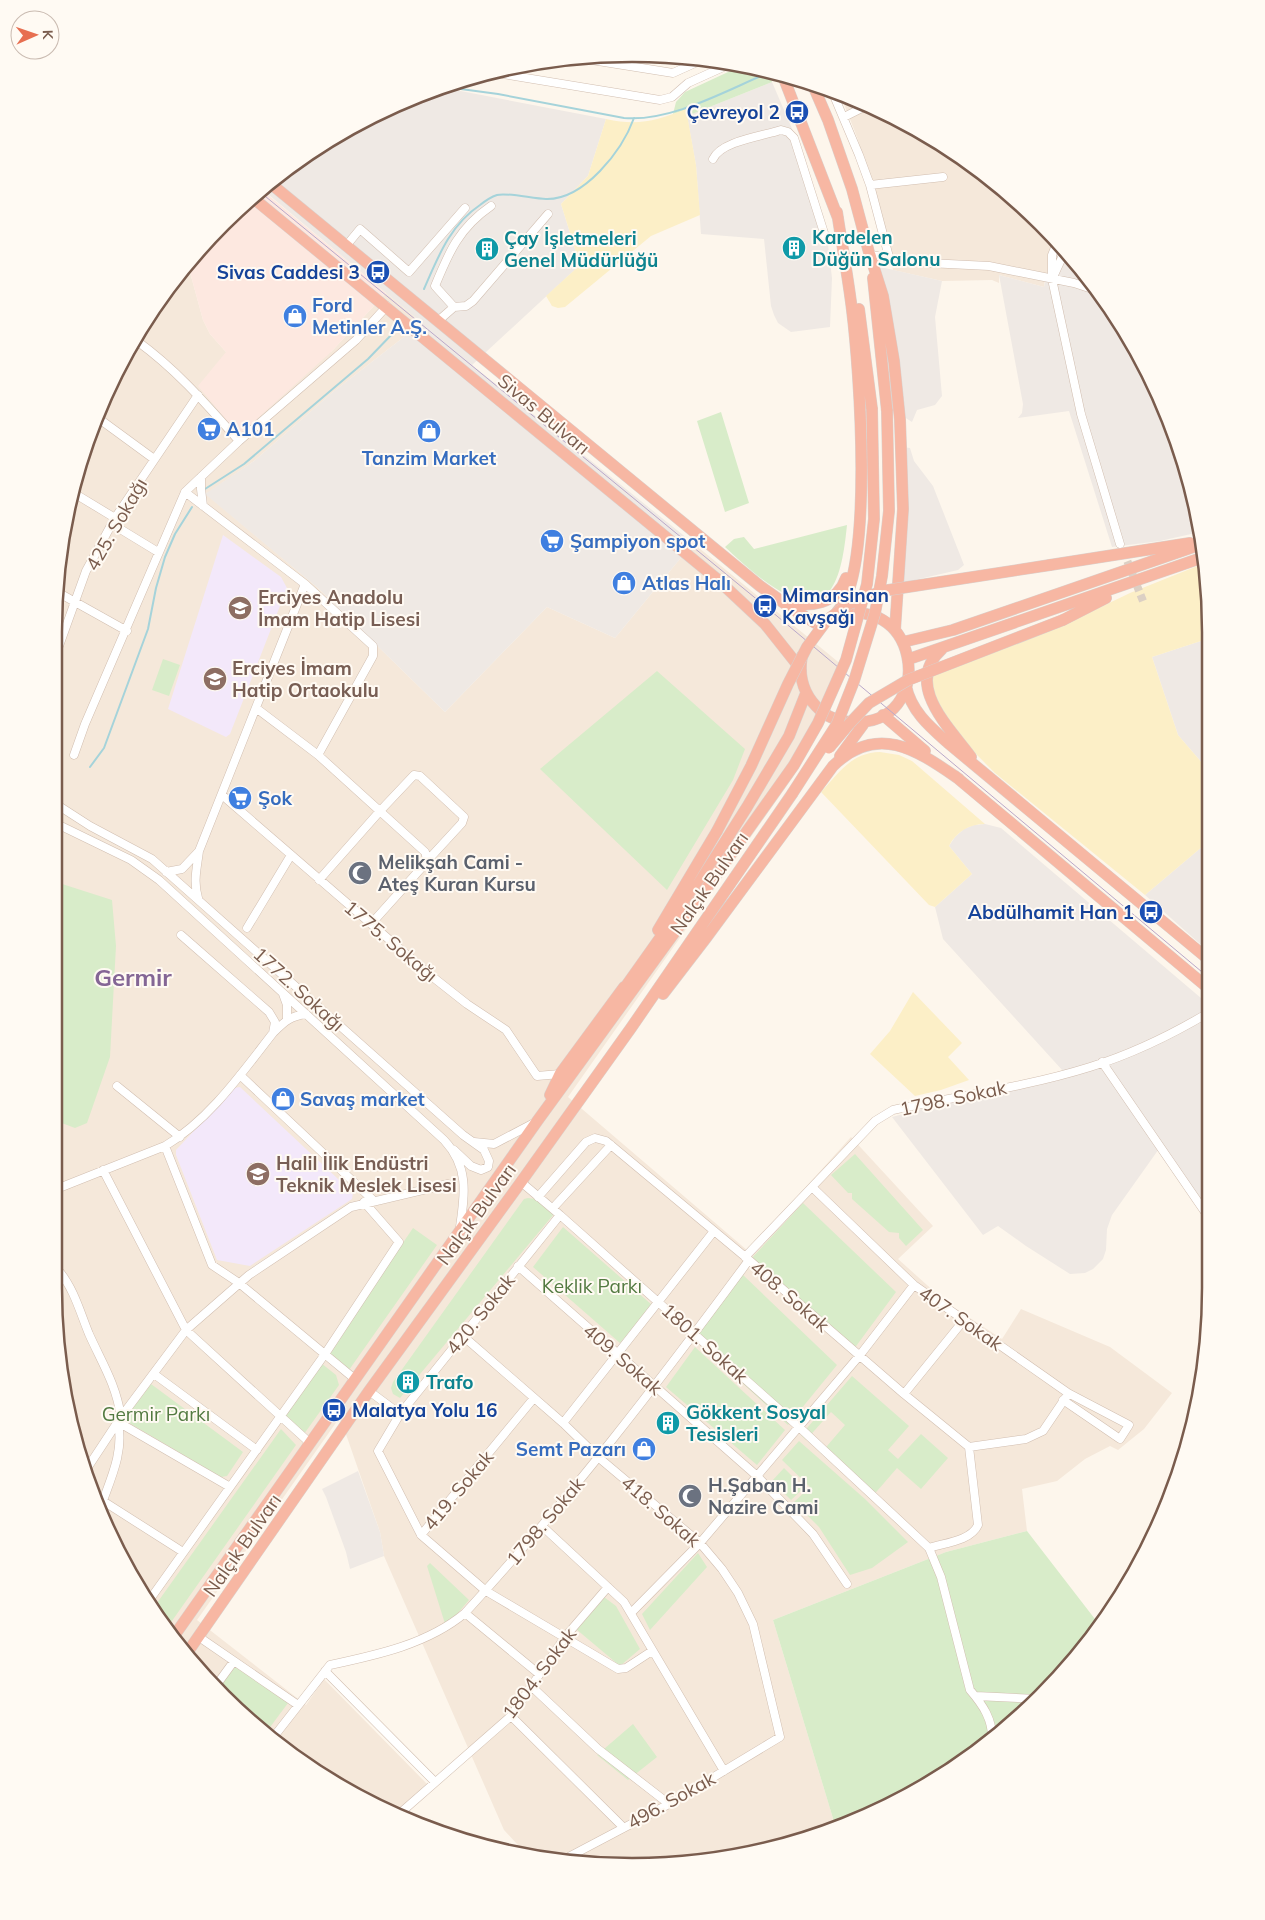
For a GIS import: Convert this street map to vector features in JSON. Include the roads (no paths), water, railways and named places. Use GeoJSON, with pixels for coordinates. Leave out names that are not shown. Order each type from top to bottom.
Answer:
{"type":"FeatureCollection","features":[{"type":"Feature","properties":{"kind":"highway"},"geometry":{"type":"LineString","coordinates":[[786,84],[837,212],[852,310],[858,382],[861,481],[859,539],[853,578],[841,608],[825,622],[806,644],[801,659],[801,677],[806,693],[814,705],[825,714],[851,723],[865,722],[883,715],[897,703],[909,678],[909,659],[903,642],[895,630],[875,617],[864,614],[841,615],[825,622]]}},
{"type":"Feature","properties":{"kind":"highway"},"geometry":{"type":"LineString","coordinates":[[816,93],[828,120],[852,189],[870,255],[884,296],[894,361],[900,420],[903,510],[895,630]]}},
{"type":"Feature","properties":{"kind":"highway","name":"Sivas Bulvarı"},"geometry":{"type":"LineString","coordinates":[[276,188],[775,598],[825,622]]}},
{"type":"Feature","properties":{"kind":"highway","name":"Sivas Bulvarı"},"geometry":{"type":"LineString","coordinates":[[259,202],[716,579],[765,624],[800,668]]}},
{"type":"Feature","properties":{"kind":"highway","name":"Nalçık Bulvarı"},"geometry":{"type":"LineString","coordinates":[[178,1631],[460,1234],[538,1120],[794,765],[818,722],[846,660],[867,584],[874,519],[872,409],[859,308],[837,212]]}},
{"type":"Feature","properties":{"kind":"highway"},"geometry":{"type":"LineString","coordinates":[[792,794],[837,724],[854,681],[875,613],[882,576],[889,511],[887,411],[870,255]]}},
{"type":"Feature","properties":{"kind":"highway"},"geometry":{"type":"LineString","coordinates":[[775,598],[807,606],[819,604],[832,597],[844,583],[859,539]]}},
{"type":"Feature","properties":{"kind":"highway"},"geometry":{"type":"LineString","coordinates":[[621,993],[717,831],[751,766],[807,646],[827,620],[850,604],[882,591],[1196,544]]}},
{"type":"Feature","properties":{"kind":"highway"},"geometry":{"type":"LineString","coordinates":[[903,642],[953,630],[1196,545]]}},
{"type":"Feature","properties":{"kind":"highway"},"geometry":{"type":"LineString","coordinates":[[909,659],[1198,559]]}},
{"type":"Feature","properties":{"kind":"highway"},"geometry":{"type":"LineString","coordinates":[[792,794],[850,722],[869,703],[889,690],[928,671],[1063,620],[1144,578]]}},
{"type":"Feature","properties":{"kind":"highway"},"geometry":{"type":"LineString","coordinates":[[943,648],[929,666],[926,677],[927,690],[935,707],[978,767]]}},
{"type":"Feature","properties":{"kind":"highway"},"geometry":{"type":"LineString","coordinates":[[906,686],[910,700],[921,717],[948,743],[1202,954]]}},
{"type":"Feature","properties":{"kind":"highway"},"geometry":{"type":"LineString","coordinates":[[538,1120],[560,1074],[689,898],[747,807],[789,736],[806,693]]}},
{"type":"Feature","properties":{"kind":"highway"},"geometry":{"type":"LineString","coordinates":[[883,715],[1202,983]]}},
{"type":"Feature","properties":{"kind":"highway"},"geometry":{"type":"LineString","coordinates":[[630,1028],[660,996],[706,938],[865,722]]}},
{"type":"Feature","properties":{"kind":"highway"},"geometry":{"type":"LineString","coordinates":[[834,766],[858,749],[875,744],[890,744],[904,746],[921,754],[959,779]]}},
{"type":"Feature","properties":{"kind":"highway","name":"Nalçık Bulvarı"},"geometry":{"type":"LineString","coordinates":[[191,1648],[369,1391],[521,1182],[792,794]]}},
{"type":"Feature","properties":{"kind":"street"},"geometry":{"type":"LineString","coordinates":[[610,63],[673,74],[689,66]]}},
{"type":"Feature","properties":{"kind":"street"},"geometry":{"type":"LineString","coordinates":[[511,76],[655,100],[672,97],[688,83],[719,69]]}},
{"type":"Feature","properties":{"kind":"street"},"geometry":{"type":"LineString","coordinates":[[677,71],[684,86]]}},
{"type":"Feature","properties":{"kind":"street"},"geometry":{"type":"LineString","coordinates":[[837,101],[870,185],[889,257]]}},
{"type":"Feature","properties":{"kind":"street"},"geometry":{"type":"LineString","coordinates":[[844,117],[859,110]]}},
{"type":"Feature","properties":{"kind":"street"},"geometry":{"type":"LineString","coordinates":[[713,159],[718,151],[726,146],[781,130],[793,135],[825,236]]}},
{"type":"Feature","properties":{"kind":"street"},"geometry":{"type":"LineString","coordinates":[[797,147],[808,139]]}},
{"type":"Feature","properties":{"kind":"street"},"geometry":{"type":"LineString","coordinates":[[870,185],[943,177]]}},
{"type":"Feature","properties":{"kind":"street"},"geometry":{"type":"LineString","coordinates":[[454,307],[435,286],[456,240],[470,223],[492,206]]}},
{"type":"Feature","properties":{"kind":"street"},"geometry":{"type":"LineString","coordinates":[[346,246],[360,229],[409,272],[465,208]]}},
{"type":"Feature","properties":{"kind":"street"},"geometry":{"type":"LineString","coordinates":[[438,321],[454,307],[466,306],[473,301],[548,214]]}},
{"type":"Feature","properties":{"kind":"street"},"geometry":{"type":"LineString","coordinates":[[1054,250],[1052,255],[1052,279],[1081,414],[1120,544]]}},
{"type":"Feature","properties":{"kind":"street"},"geometry":{"type":"LineString","coordinates":[[870,255],[928,263],[989,266],[1086,288]]}},
{"type":"Feature","properties":{"kind":"street"},"geometry":{"type":"LineString","coordinates":[[1052,279],[1062,258]]}},
{"type":"Feature","properties":{"kind":"street"},"geometry":{"type":"LineString","coordinates":[[74,755],[85,724],[127,631],[158,552],[185,492],[239,441],[356,340],[387,306]]}},
{"type":"Feature","properties":{"kind":"street"},"geometry":{"type":"LineString","coordinates":[[141,344],[166,363],[239,441]]}},
{"type":"Feature","properties":{"kind":"street","name":"425. Sokağı"},"geometry":{"type":"LineString","coordinates":[[62,638],[86,571],[114,521],[198,395]]}},
{"type":"Feature","properties":{"kind":"street"},"geometry":{"type":"LineString","coordinates":[[103,422],[154,459]]}},
{"type":"Feature","properties":{"kind":"street"},"geometry":{"type":"LineString","coordinates":[[201,477],[200,489],[203,506]]}},
{"type":"Feature","properties":{"kind":"street"},"geometry":{"type":"LineString","coordinates":[[185,492],[304,584],[372,644],[374,651],[318,754]]}},
{"type":"Feature","properties":{"kind":"street"},"geometry":{"type":"LineString","coordinates":[[79,497],[158,552]]}},
{"type":"Feature","properties":{"kind":"street"},"geometry":{"type":"LineString","coordinates":[[199,900],[194,878],[200,851],[304,584]]}},
{"type":"Feature","properties":{"kind":"street"},"geometry":{"type":"LineString","coordinates":[[64,596],[127,631]]}},
{"type":"Feature","properties":{"kind":"street"},"geometry":{"type":"LineString","coordinates":[[256,708],[318,754],[425,852],[427,861]]}},
{"type":"Feature","properties":{"kind":"street"},"geometry":{"type":"LineString","coordinates":[[319,880],[410,778],[416,775],[420,776],[462,814],[464,819],[462,824],[371,924]]}},
{"type":"Feature","properties":{"kind":"street","name":"1775. Sokağı"},"geometry":{"type":"LineString","coordinates":[[222,796],[448,990],[506,1030],[537,1076],[560,1074]]}},
{"type":"Feature","properties":{"kind":"street","name":"1772. Sokağı"},"geometry":{"type":"LineString","coordinates":[[62,808],[90,826],[152,859],[484,1150],[489,1160],[488,1167],[481,1170],[471,1166],[159,880],[131,860],[62,826]]}},
{"type":"Feature","properties":{"kind":"street"},"geometry":{"type":"LineString","coordinates":[[166,872],[182,869],[200,851]]}},
{"type":"Feature","properties":{"kind":"street"},"geometry":{"type":"LineString","coordinates":[[247,928],[291,855]]}},
{"type":"Feature","properties":{"kind":"street"},"geometry":{"type":"LineString","coordinates":[[181,935],[269,1012],[275,1022],[273,1033]]}},
{"type":"Feature","properties":{"kind":"street"},"geometry":{"type":"LineString","coordinates":[[282,992],[286,1005],[287,1019]]}},
{"type":"Feature","properties":{"kind":"street"},"geometry":{"type":"LineString","coordinates":[[62,1187],[165,1146],[180,1137],[200,1120],[287,1019],[296,1015],[306,1014]]}},
{"type":"Feature","properties":{"kind":"street","name":"1798. Sokak"},"geometry":{"type":"LineString","coordinates":[[325,1671],[330,1665],[402,1647],[454,1622],[465,1613],[542,1526],[655,1387],[747,1259],[875,1121],[888,1112],[1041,1080],[1102,1062],[1156,1041],[1202,1016]]}},
{"type":"Feature","properties":{"kind":"street"},"geometry":{"type":"LineString","coordinates":[[1102,1062],[1202,1209]]}},
{"type":"Feature","properties":{"kind":"street"},"geometry":{"type":"LineString","coordinates":[[240,1075],[374,1201]]}},
{"type":"Feature","properties":{"kind":"street"},"geometry":{"type":"LineString","coordinates":[[117,1086],[180,1137]]}},
{"type":"Feature","properties":{"kind":"street"},"geometry":{"type":"LineString","coordinates":[[472,1141],[494,1144],[538,1120]]}},
{"type":"Feature","properties":{"kind":"street"},"geometry":{"type":"LineString","coordinates":[[538,1197],[589,1140],[599,1138],[611,1145],[553,1208]]}},
{"type":"Feature","properties":{"kind":"street","name":"408. Sokak"},"geometry":{"type":"LineString","coordinates":[[611,1145],[969,1447]]}},
{"type":"Feature","properties":{"kind":"street"},"geometry":{"type":"LineString","coordinates":[[165,1146],[212,1264],[240,1283],[356,1380]]}},
{"type":"Feature","properties":{"kind":"street","name":"1772. Sokağı"},"geometry":{"type":"LineString","coordinates":[[454,1150],[462,1168],[465,1192],[460,1234]]}},
{"type":"Feature","properties":{"kind":"street"},"geometry":{"type":"LineString","coordinates":[[103,1170],[186,1330],[310,1443]]}},
{"type":"Feature","properties":{"kind":"street","name":"1801. Sokak"},"geometry":{"type":"LineString","coordinates":[[521,1182],[560,1214],[799,1426],[929,1548]]}},
{"type":"Feature","properties":{"kind":"street"},"geometry":{"type":"LineString","coordinates":[[91,1463],[119,1419],[186,1330],[240,1283],[345,1210],[364,1202],[448,1184]]}},
{"type":"Feature","properties":{"kind":"street","name":"407. Sokak"},"geometry":{"type":"LineString","coordinates":[[812,1187],[914,1285],[1068,1393],[1129,1425],[1120,1439],[1063,1400]]}},
{"type":"Feature","properties":{"kind":"street"},"geometry":{"type":"LineString","coordinates":[[153,1595],[325,1354],[399,1242],[364,1202]]}},
{"type":"Feature","properties":{"kind":"street","name":"420. Sokak"},"geometry":{"type":"LineString","coordinates":[[421,1535],[378,1451],[400,1414],[560,1214]]}},
{"type":"Feature","properties":{"kind":"street"},"geometry":{"type":"LineString","coordinates":[[563,1423],[714,1231]]}},
{"type":"Feature","properties":{"kind":"street","name":"409. Sokak"},"geometry":{"type":"LineString","coordinates":[[518,1266],[757,1476],[813,1534],[847,1584]]}},
{"type":"Feature","properties":{"kind":"street"},"geometry":{"type":"LineString","coordinates":[[62,1276],[70,1288],[90,1336],[112,1379],[119,1419],[119,1453],[103,1499]]}},
{"type":"Feature","properties":{"kind":"street"},"geometry":{"type":"LineString","coordinates":[[631,1613],[700,1544],[860,1355],[914,1285]]}},
{"type":"Feature","properties":{"kind":"street"},"geometry":{"type":"LineString","coordinates":[[904,1394],[964,1320]]}},
{"type":"Feature","properties":{"kind":"street","name":"418. Sokak"},"geometry":{"type":"LineString","coordinates":[[463,1336],[563,1423],[598,1457],[700,1544],[726,1576],[749,1614],[756,1634],[780,1737]]}},
{"type":"Feature","properties":{"kind":"street"},"geometry":{"type":"LineString","coordinates":[[154,1374],[257,1450]]}},
{"type":"Feature","properties":{"kind":"street"},"geometry":{"type":"LineString","coordinates":[[369,1391],[400,1414]]}},
{"type":"Feature","properties":{"kind":"street"},"geometry":{"type":"LineString","coordinates":[[992,1729],[989,1717],[970,1690],[941,1577],[929,1548],[967,1536],[975,1531],[978,1524],[969,1447],[1026,1438],[1043,1431],[1068,1393]]}},
{"type":"Feature","properties":{"kind":"street","name":"419. Sokak"},"geometry":{"type":"LineString","coordinates":[[421,1535],[534,1398]]}},
{"type":"Feature","properties":{"kind":"street"},"geometry":{"type":"LineString","coordinates":[[119,1419],[230,1487]]}},
{"type":"Feature","properties":{"kind":"street"},"geometry":{"type":"LineString","coordinates":[[106,1505],[183,1552]]}},
{"type":"Feature","properties":{"kind":"street"},"geometry":{"type":"LineString","coordinates":[[542,1526],[624,1602],[724,1771]]}},
{"type":"Feature","properties":{"kind":"street"},"geometry":{"type":"LineString","coordinates":[[421,1535],[486,1591],[618,1669],[626,1668],[652,1650]]}},
{"type":"Feature","properties":{"kind":"street","name":"1804. Sokak"},"geometry":{"type":"LineString","coordinates":[[404,1810],[511,1716],[565,1637],[608,1587]]}},
{"type":"Feature","properties":{"kind":"street"},"geometry":{"type":"LineString","coordinates":[[465,1613],[539,1674]]}},
{"type":"Feature","properties":{"kind":"street"},"geometry":{"type":"LineString","coordinates":[[200,1637],[298,1705]]}},
{"type":"Feature","properties":{"kind":"street"},"geometry":{"type":"LineString","coordinates":[[220,1681],[234,1661]]}},
{"type":"Feature","properties":{"kind":"street"},"geometry":{"type":"LineString","coordinates":[[277,1733],[325,1671],[435,1782]]}},
{"type":"Feature","properties":{"kind":"street"},"geometry":{"type":"LineString","coordinates":[[531,1686],[598,1749],[669,1804]]}},
{"type":"Feature","properties":{"kind":"street"},"geometry":{"type":"LineString","coordinates":[[976,1696],[1028,1699]]}},
{"type":"Feature","properties":{"kind":"street"},"geometry":{"type":"LineString","coordinates":[[511,1716],[623,1827]]}},
{"type":"Feature","properties":{"kind":"street","name":"496. Sokak"},"geometry":{"type":"LineString","coordinates":[[573,1854],[669,1804],[780,1737]]}},
{"type":"Feature","properties":{"kind":"waterway"},"geometry":{"type":"LineString","coordinates":[[462,89],[498,94],[624,118],[642,118],[698,104],[759,77]]}},
{"type":"Feature","properties":{"kind":"waterway"},"geometry":{"type":"LineString","coordinates":[[424,289],[446,242],[470,213],[486,201],[501,194],[546,199],[560,197],[574,191],[587,183],[611,158],[621,145],[634,118]]}},
{"type":"Feature","properties":{"kind":"waterway"},"geometry":{"type":"LineString","coordinates":[[205,489],[244,464],[368,359],[396,330]]}},
{"type":"Feature","properties":{"kind":"waterway"},"geometry":{"type":"LineString","coordinates":[[90,767],[104,748],[148,629],[156,588],[165,557],[175,534],[192,507]]}},
{"type":"Feature","properties":{"kind":"tunnel"},"geometry":{"type":"LineString","coordinates":[[1123,550],[1143,601]]}},
{"type":"Feature","properties":{"kind":"tram line"},"geometry":{"type":"LineString","coordinates":[[266,197],[765,606],[1202,972]]}},
{"type":"Feature","properties":{"kind":"place","name":"Çevreyol 2"},"geometry":{"type":"Point","coordinates":[797,112]}},
{"type":"Feature","properties":{"kind":"place","name":"Kardelen Düğün Salonu"},"geometry":{"type":"Point","coordinates":[794,248]}},
{"type":"Feature","properties":{"kind":"place","name":"Çay İşletmeleri Genel Müdürlüğü"},"geometry":{"type":"Point","coordinates":[487,249]}},
{"type":"Feature","properties":{"kind":"place","name":"Sivas Caddesi 3"},"geometry":{"type":"Point","coordinates":[378,272]}},
{"type":"Feature","properties":{"kind":"place","name":"Ford Metinler A.Ş."},"geometry":{"type":"Point","coordinates":[295,316]}},
{"type":"Feature","properties":{"kind":"place","name":"A101"},"geometry":{"type":"Point","coordinates":[209,429]}},
{"type":"Feature","properties":{"kind":"place","name":"Tanzim Market"},"geometry":{"type":"Point","coordinates":[429,431]}},
{"type":"Feature","properties":{"kind":"place","name":"Şampiyon spot"},"geometry":{"type":"Point","coordinates":[552,541]}},
{"type":"Feature","properties":{"kind":"place","name":"Atlas Halı"},"geometry":{"type":"Point","coordinates":[624,583]}},
{"type":"Feature","properties":{"kind":"place","name":"Mimarsinan Kavşağı"},"geometry":{"type":"Point","coordinates":[765,606]}},
{"type":"Feature","properties":{"kind":"place","name":"Erciyes Anadolu İmam Hatip Lisesi"},"geometry":{"type":"Point","coordinates":[240,608]}},
{"type":"Feature","properties":{"kind":"place","name":"Erciyes İmam Hatip Ortaokulu"},"geometry":{"type":"Point","coordinates":[215,679]}},
{"type":"Feature","properties":{"kind":"place","name":"Şok"},"geometry":{"type":"Point","coordinates":[240,798]}},
{"type":"Feature","properties":{"kind":"place","name":"Melikşah Cami - Ateş Kuran Kursu"},"geometry":{"type":"Point","coordinates":[360,873]}},
{"type":"Feature","properties":{"kind":"place","name":"Abdülhamit Han 1"},"geometry":{"type":"Point","coordinates":[1151,912]}},
{"type":"Feature","properties":{"kind":"place","name":"Savaş market"},"geometry":{"type":"Point","coordinates":[283,1099]}},
{"type":"Feature","properties":{"kind":"place","name":"Halil İlik Endüstri Teknik Meslek Lisesi"},"geometry":{"type":"Point","coordinates":[258,1174]}},
{"type":"Feature","properties":{"kind":"place","name":"Trafo"},"geometry":{"type":"Point","coordinates":[408,1382]}},
{"type":"Feature","properties":{"kind":"place","name":"Malatya Yolu 16"},"geometry":{"type":"Point","coordinates":[334,1410]}},
{"type":"Feature","properties":{"kind":"place","name":"Gökkent Sosyal Tesisleri"},"geometry":{"type":"Point","coordinates":[668,1423]}},
{"type":"Feature","properties":{"kind":"place","name":"Semt Pazarı"},"geometry":{"type":"Point","coordinates":[644,1449]}},
{"type":"Feature","properties":{"kind":"place","name":"H.Şaban H. Nazire Cami"},"geometry":{"type":"Point","coordinates":[690,1496]}},
{"type":"Feature","properties":{"kind":"district","name":"Germir"},"geometry":{"type":"Point","coordinates":[133,977]}},
{"type":"Feature","properties":{"kind":"park label","name":"Keklik Parkı"},"geometry":{"type":"Point","coordinates":[592,1286]}},
{"type":"Feature","properties":{"kind":"park label","name":"Germir Parkı"},"geometry":{"type":"Point","coordinates":[156,1414]}}]}
